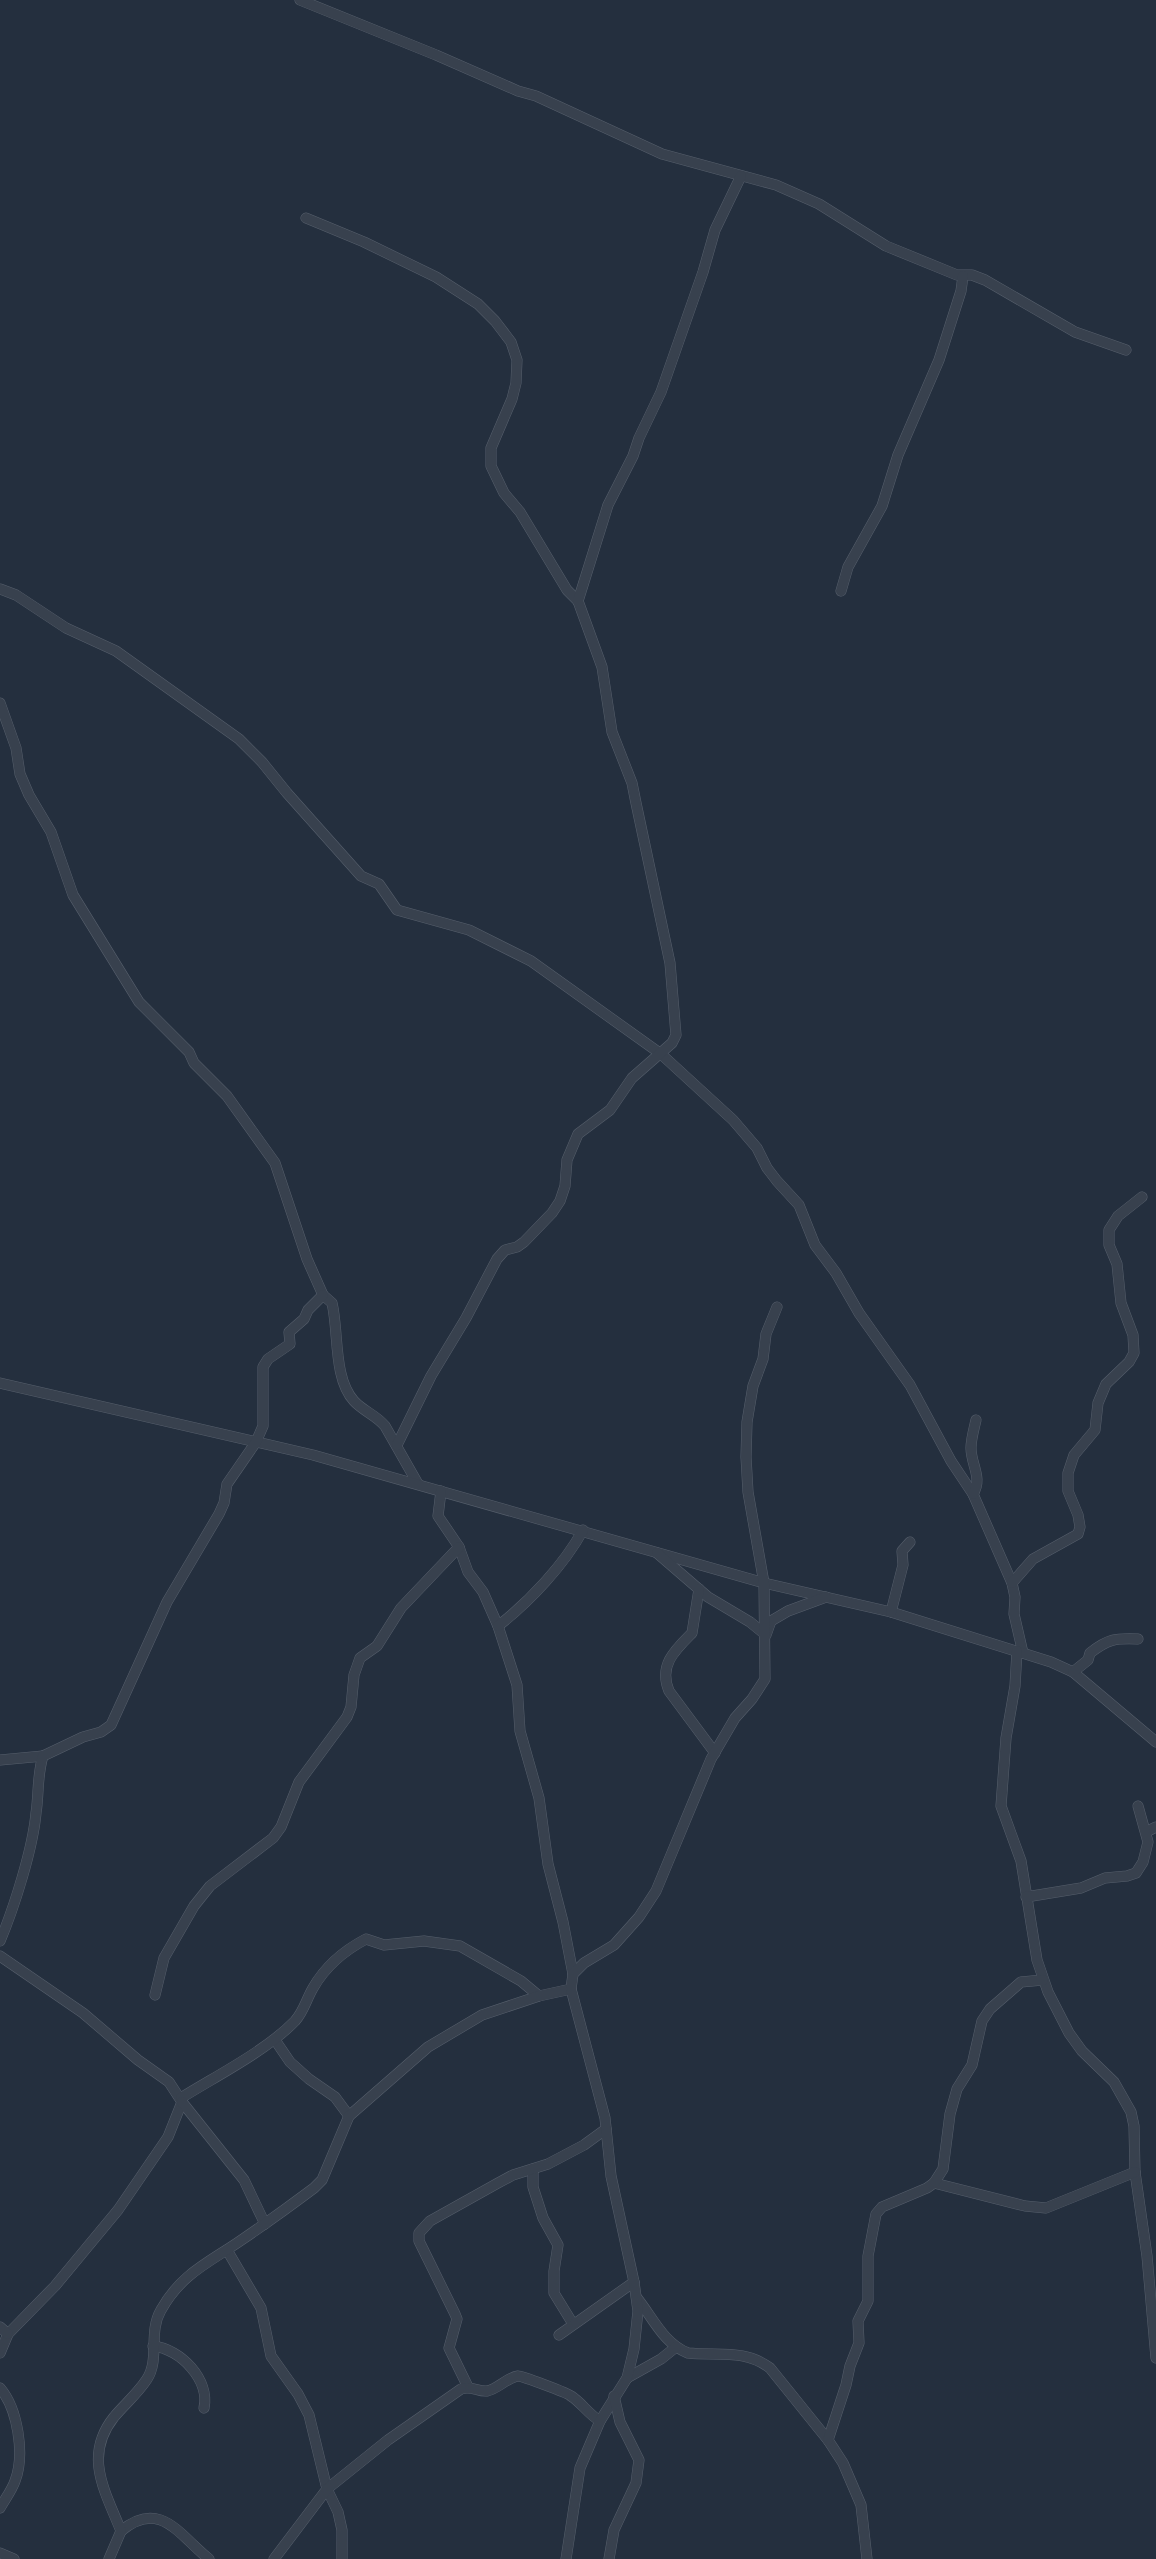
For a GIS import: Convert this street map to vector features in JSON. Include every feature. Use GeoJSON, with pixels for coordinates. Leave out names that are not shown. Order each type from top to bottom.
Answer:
{"type":"FeatureCollection","features":[{"type":"Feature","properties":{"kind":"street"},"geometry":{"type":"LineString","coordinates":[[300,0],[436,55],[518,92],[536,96],[662,154],[776,185],[802,196],[886,246],[963,276],[972,275],[985,280],[1075,332],[1126,350]]}},
{"type":"Feature","properties":{"kind":"street"},"geometry":{"type":"LineString","coordinates":[[578,602],[608,506],[633,456],[639,438],[661,392],[703,272],[715,230],[741,176]]}},
{"type":"Feature","properties":{"kind":"street"},"geometry":{"type":"LineString","coordinates":[[306,218],[364,242],[448,284],[478,304],[496,321],[511,342],[517,360],[516,383],[509,408],[491,448],[491,466],[504,493],[520,512],[567,590],[578,602],[602,667],[612,732],[632,783],[670,964],[676,1035],[672,1043],[632,1078],[610,1110],[578,1134],[567,1160],[565,1186],[560,1201],[552,1213],[524,1242],[517,1247],[505,1250],[497,1259],[485,1278],[466,1318],[431,1376],[397,1445]]}},
{"type":"Feature","properties":{"kind":"street"},"geometry":{"type":"LineString","coordinates":[[841,591],[848,567],[882,506],[898,455],[939,360],[961,291],[963,276]]}},
{"type":"Feature","properties":{"kind":"street"},"geometry":{"type":"LineString","coordinates":[[0,589],[16,595],[66,628],[116,651],[239,738],[361,876],[379,884],[397,910],[469,930],[531,961],[660,1054],[732,1120],[757,1148],[772,1175],[799,1205],[815,1245],[836,1273],[859,1313],[910,1385],[951,1461],[973,1494],[978,1510],[1012,1584],[1015,1597],[1014,1614],[1020,1652],[1006,1738],[1001,1806],[1021,1861],[1035,1952],[1043,1980],[1069,2033],[1082,2051],[1114,2082],[1131,2112],[1134,2126],[1135,2172],[1147,2256],[1156,2358]]}},
{"type":"Feature","properties":{"kind":"street"},"geometry":{"type":"LineString","coordinates":[[0,703],[16,748],[20,774],[29,795],[51,832],[73,895],[139,1002],[189,1052],[194,1063],[226,1096],[275,1163],[307,1259],[323,1295],[332,1303],[342,1381],[353,1400],[380,1419],[397,1445],[418,1484]]}},
{"type":"Feature","properties":{"kind":"street"},"geometry":{"type":"LineString","coordinates":[[1012,1584],[1033,1559],[1078,1534],[1080,1527],[1078,1515],[1068,1491],[1068,1473],[1074,1454],[1094,1430],[1098,1404],[1106,1384],[1129,1362],[1134,1353],[1133,1334],[1121,1303],[1117,1264],[1109,1245],[1108,1230],[1118,1216],[1142,1197]]}},
{"type":"Feature","properties":{"kind":"street"},"geometry":{"type":"LineString","coordinates":[[0,1760],[43,1756],[83,1737],[101,1732],[111,1725],[167,1602],[219,1514],[224,1503],[227,1484],[256,1442],[264,1419],[263,1367],[268,1360],[290,1344],[289,1332],[303,1321],[314,1302],[323,1295]]}},
{"type":"Feature","properties":{"kind":"street"},"geometry":{"type":"LineString","coordinates":[[573,1974],[584,1963],[614,1944],[638,1917],[656,1892],[715,1753],[735,1718],[752,1699],[765,1678],[764,1583],[748,1492],[747,1422],[753,1386],[763,1359],[766,1334],[777,1307]]}},
{"type":"Feature","properties":{"kind":"street"},"geometry":{"type":"LineString","coordinates":[[0,1383],[256,1442],[418,1484],[652,1549],[764,1583],[891,1612],[1020,1652],[1051,1662],[1073,1672],[1156,1742]]}},
{"type":"Feature","properties":{"kind":"street"},"geometry":{"type":"LineString","coordinates":[[973,1494],[977,1484],[971,1448],[976,1420]]}},
{"type":"Feature","properties":{"kind":"street"},"geometry":{"type":"LineString","coordinates":[[441,1491],[438,1516],[459,1547],[468,1572],[483,1592],[498,1626],[517,1684],[520,1731],[539,1798],[548,1864],[563,1922],[573,1974],[571,1989],[598,2089],[606,2129],[614,2192],[637,2298],[638,2323],[627,2378],[600,2420],[578,2474],[566,2559]]}},
{"type":"Feature","properties":{"kind":"street"},"geometry":{"type":"LineString","coordinates":[[498,1626],[526,1602],[570,1550],[583,1530]]}},
{"type":"Feature","properties":{"kind":"street"},"geometry":{"type":"LineString","coordinates":[[891,1612],[903,1565],[902,1551],[910,1542]]}},
{"type":"Feature","properties":{"kind":"street"},"geometry":{"type":"LineString","coordinates":[[155,1995],[164,1958],[187,1916],[203,1893],[261,1849],[281,1827],[299,1782],[347,1717],[351,1707],[354,1675],[360,1658],[378,1646],[402,1608],[459,1547]]}},
{"type":"Feature","properties":{"kind":"street"},"geometry":{"type":"LineString","coordinates":[[652,1549],[699,1589],[750,1622],[766,1635]]}},
{"type":"Feature","properties":{"kind":"street"},"geometry":{"type":"LineString","coordinates":[[699,1589],[692,1633],[679,1644],[670,1656],[666,1682],[669,1691],[715,1753]]}},
{"type":"Feature","properties":{"kind":"street"},"geometry":{"type":"LineString","coordinates":[[766,1635],[770,1621],[788,1611],[827,1597]]}},
{"type":"Feature","properties":{"kind":"street"},"geometry":{"type":"LineString","coordinates":[[1073,1672],[1088,1660],[1090,1653],[1102,1643],[1114,1638],[1138,1639]]}},
{"type":"Feature","properties":{"kind":"street"},"geometry":{"type":"LineString","coordinates":[[0,1941],[27,1854],[36,1815],[38,1781],[43,1756]]}},
{"type":"Feature","properties":{"kind":"street"},"geometry":{"type":"LineString","coordinates":[[1026,1897],[1081,1888],[1105,1878],[1127,1876],[1136,1873],[1143,1862],[1146,1852],[1146,1832],[1138,1806]]}},
{"type":"Feature","properties":{"kind":"street"},"geometry":{"type":"LineString","coordinates":[[1146,1832],[1156,1828]]}},
{"type":"Feature","properties":{"kind":"street"},"geometry":{"type":"LineString","coordinates":[[0,2353],[4,2330],[55,2286],[118,2210],[168,2137],[182,2100],[275,2040],[296,2020],[307,2005],[312,1989],[332,1964],[349,1948],[366,1939],[384,1945],[424,1941],[460,1946],[521,1981],[539,1996]]}},
{"type":"Feature","properties":{"kind":"street"},"geometry":{"type":"LineString","coordinates":[[0,1956],[83,2013],[138,2060],[169,2082],[244,2180],[264,2224]]}},
{"type":"Feature","properties":{"kind":"street"},"geometry":{"type":"LineString","coordinates":[[828,2440],[846,2385],[850,2366],[859,2343],[858,2321],[868,2301],[867,2269],[876,2214],[882,2207],[921,2191],[934,2182],[943,2169],[950,2114],[957,2088],[972,2065],[982,2021],[990,2009],[1021,1982],[1043,1980]]}},
{"type":"Feature","properties":{"kind":"street"},"geometry":{"type":"LineString","coordinates":[[121,2531],[99,2478],[98,2452],[113,2419],[147,2379],[152,2366],[153,2330],[160,2310],[180,2284],[199,2265],[227,2250],[314,2188],[322,2180],[349,2116],[428,2047],[482,2016],[539,1996],[571,1989]]}},
{"type":"Feature","properties":{"kind":"street"},"geometry":{"type":"LineString","coordinates":[[275,2040],[290,2062],[308,2079],[335,2098],[349,2116]]}},
{"type":"Feature","properties":{"kind":"street"},"geometry":{"type":"LineString","coordinates":[[468,2387],[449,2348],[457,2319],[421,2246],[419,2233],[430,2222],[498,2183],[513,2175],[548,2164],[584,2145],[606,2129]]}},
{"type":"Feature","properties":{"kind":"street"},"geometry":{"type":"LineString","coordinates":[[533,2170],[533,2187],[543,2218],[558,2244],[554,2270],[554,2293],[573,2324]]}},
{"type":"Feature","properties":{"kind":"street"},"geometry":{"type":"LineString","coordinates":[[934,2182],[1025,2206],[1046,2208],[1135,2172]]}},
{"type":"Feature","properties":{"kind":"street"},"geometry":{"type":"LineString","coordinates":[[227,2250],[260,2308],[271,2356],[298,2394],[310,2415],[327,2489],[338,2512],[342,2530],[342,2559]]}},
{"type":"Feature","properties":{"kind":"street"},"geometry":{"type":"LineString","coordinates":[[559,2335],[634,2282]]}},
{"type":"Feature","properties":{"kind":"street"},"geometry":{"type":"LineString","coordinates":[[637,2298],[668,2340],[676,2347],[688,2353],[738,2355],[758,2358],[770,2368],[828,2440],[843,2463],[861,2505],[867,2559]]}},
{"type":"Feature","properties":{"kind":"street"},"geometry":{"type":"LineString","coordinates":[[152,2346],[166,2349],[187,2362],[206,2392],[204,2408]]}},
{"type":"Feature","properties":{"kind":"street"},"geometry":{"type":"LineString","coordinates":[[627,2378],[661,2359],[676,2347]]}},
{"type":"Feature","properties":{"kind":"street"},"geometry":{"type":"LineString","coordinates":[[274,2559],[327,2489],[388,2440],[461,2388],[468,2387],[488,2391],[518,2376],[530,2378],[549,2388],[570,2394],[592,2416],[600,2420]]}},
{"type":"Feature","properties":{"kind":"street"},"geometry":{"type":"LineString","coordinates":[[0,2388],[7,2396],[19,2429],[19,2456],[16,2480],[0,2508]]}},
{"type":"Feature","properties":{"kind":"street"},"geometry":{"type":"LineString","coordinates":[[609,2559],[614,2530],[636,2483],[639,2460],[636,2450],[620,2422],[614,2396]]}},
{"type":"Feature","properties":{"kind":"street"},"geometry":{"type":"LineString","coordinates":[[109,2559],[121,2531],[134,2520],[147,2517],[174,2526],[209,2559]]}},
{"type":"Feature","properties":{"kind":"street"},"geometry":{"type":"LineString","coordinates":[[0,2553],[14,2559]]}}]}
